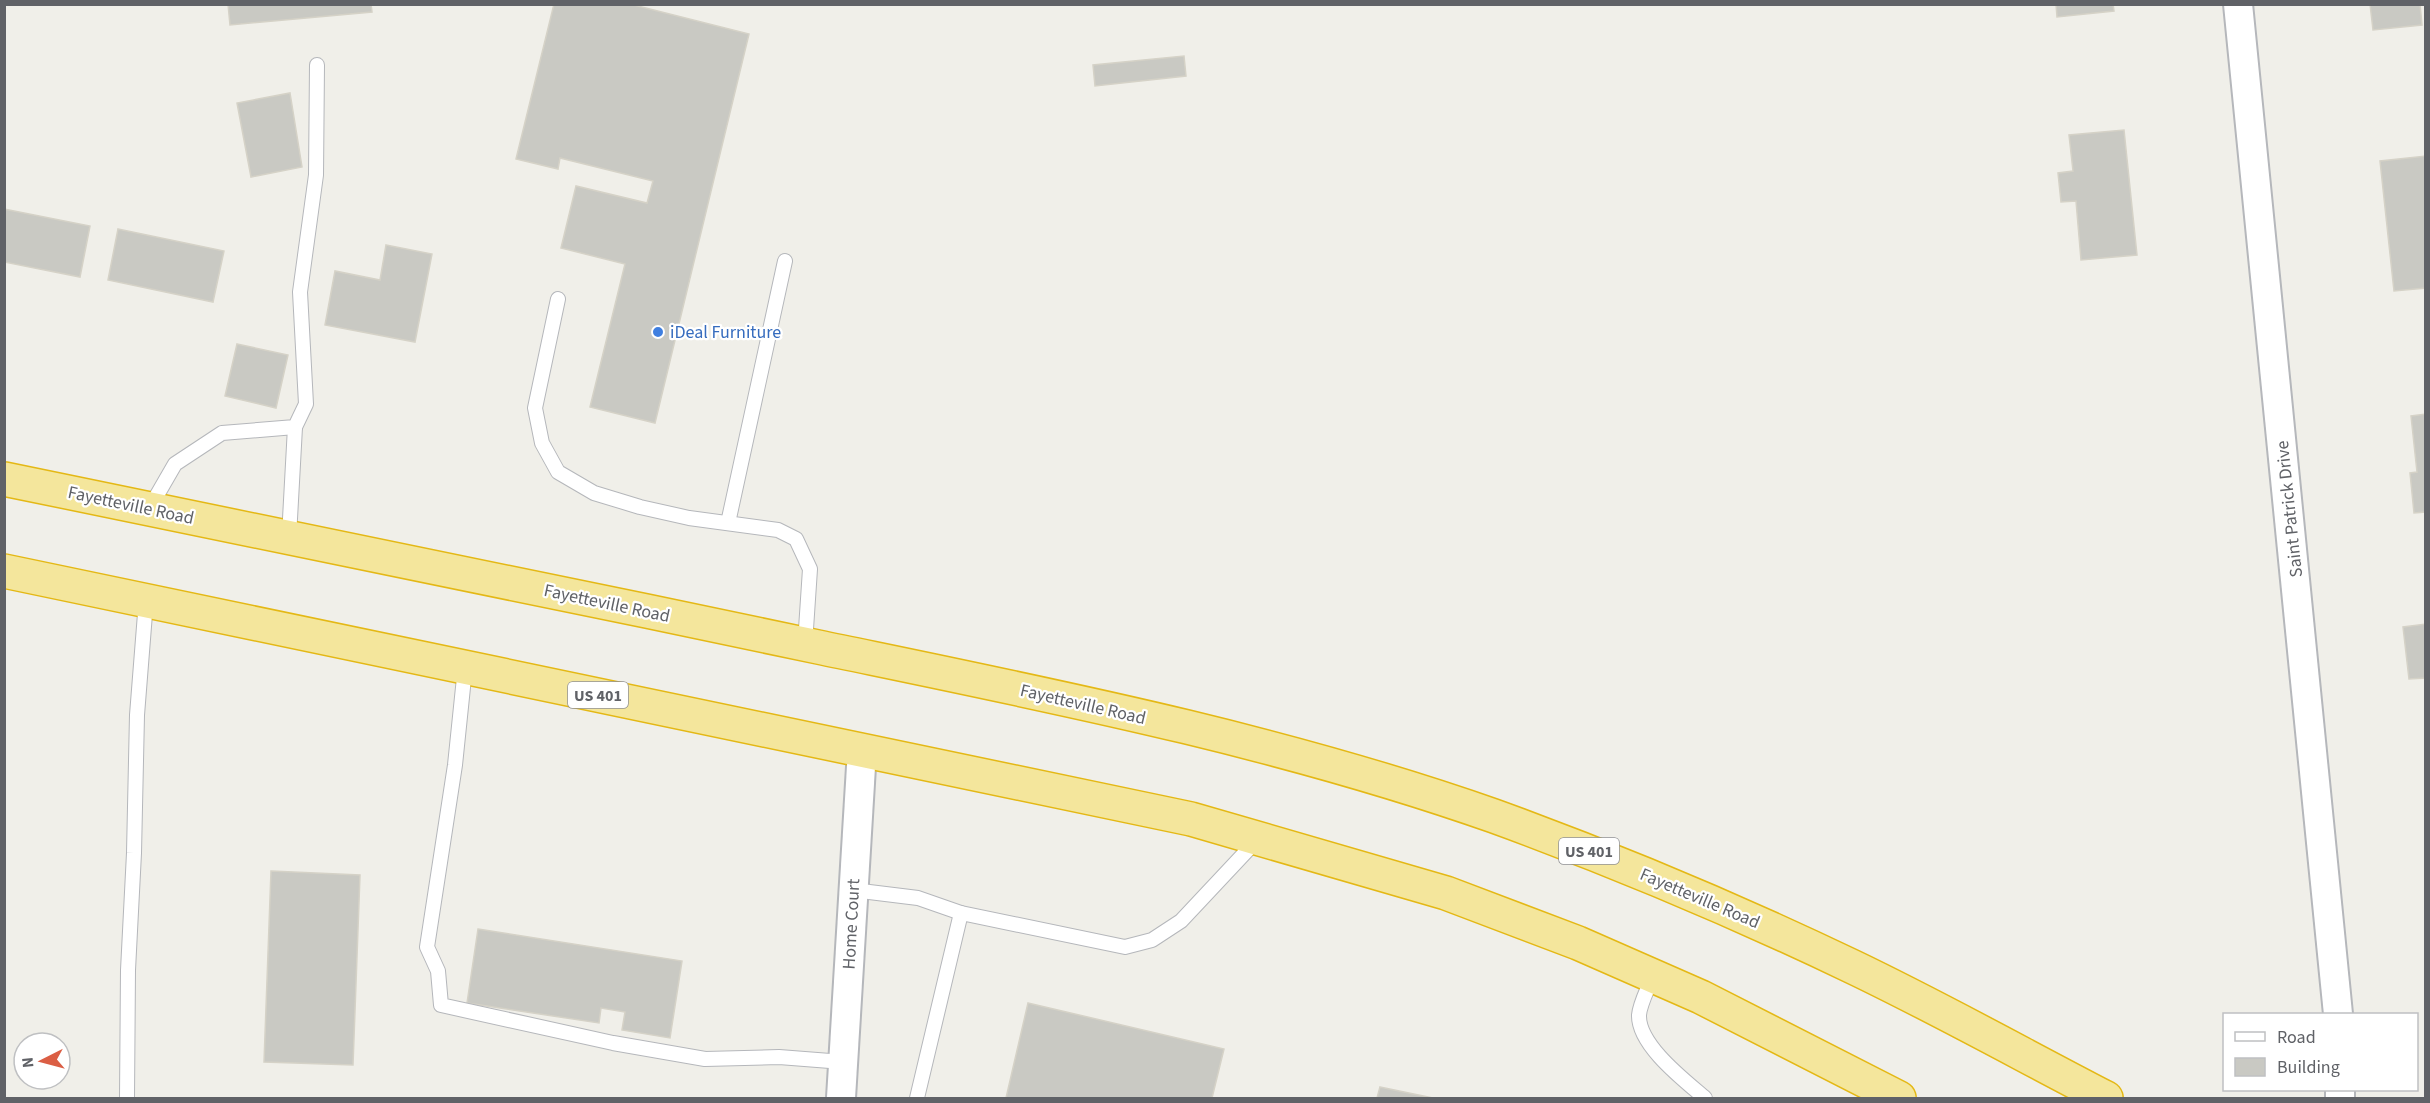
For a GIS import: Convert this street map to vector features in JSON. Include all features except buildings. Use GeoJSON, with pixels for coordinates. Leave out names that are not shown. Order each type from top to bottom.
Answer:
{"type":"FeatureCollection","features":[{"type":"Feature","properties":{"kind":"highway","name":"Fayetteville Road"},"geometry":{"type":"LineString","coordinates":[[4,479],[1039,693],[1231,739],[1359,773],[1488,814],[1612,860],[1743,916],[1855,968],[2106,1098]]}},
{"type":"Feature","properties":{"kind":"highway","name":"US 401"},"geometry":{"type":"LineString","coordinates":[[4,571],[1191,819],[1446,893],[1578,943],[1653,975],[1899,1098]]}},
{"type":"Feature","properties":{"kind":"street","name":"Saint Patrick Drive"},"geometry":{"type":"LineString","coordinates":[[2238,4],[2337,1013]]}},
{"type":"Feature","properties":{"kind":"street","name":"Home Court"},"geometry":{"type":"LineString","coordinates":[[841,1098],[862,750]]}},
{"type":"Feature","properties":{"kind":"lane"},"geometry":{"type":"LineString","coordinates":[[289,537],[295,427],[306,404],[300,292],[316,175],[317,65]]}},
{"type":"Feature","properties":{"kind":"lane"},"geometry":{"type":"LineString","coordinates":[[728,523],[785,261]]}},
{"type":"Feature","properties":{"kind":"lane"},"geometry":{"type":"LineString","coordinates":[[558,298],[535,408],[542,443],[558,472],[594,493],[631,504],[689,518],[778,530],[796,539],[810,569],[805,644]]}},
{"type":"Feature","properties":{"kind":"lane"},"geometry":{"type":"LineString","coordinates":[[149,509],[175,464],[222,434],[295,427]]}},
{"type":"Feature","properties":{"kind":"lane"},"geometry":{"type":"LineString","coordinates":[[127,1098],[128,970],[138,715],[146,601]]}},
{"type":"Feature","properties":{"kind":"lane"},"geometry":{"type":"LineString","coordinates":[[465,668],[455,765],[427,947],[438,971],[441,1005],[613,1043],[705,1059],[779,1057],[843,1062]]}},
{"type":"Feature","properties":{"kind":"lane"},"geometry":{"type":"LineString","coordinates":[[853,890],[918,898],[961,913],[1125,947],[1152,940],[1181,921],[1257,839]]}},
{"type":"Feature","properties":{"kind":"lane"},"geometry":{"type":"LineString","coordinates":[[917,1098],[961,913]]}},
{"type":"Feature","properties":{"kind":"lane"},"geometry":{"type":"LineString","coordinates":[[1653,975],[1639,1015],[1643,1032],[1662,1060],[1705,1098]]}},
{"type":"Feature","properties":{"kind":"place","name":"iDeal Furniture"},"geometry":{"type":"Point","coordinates":[658,332]}}]}
